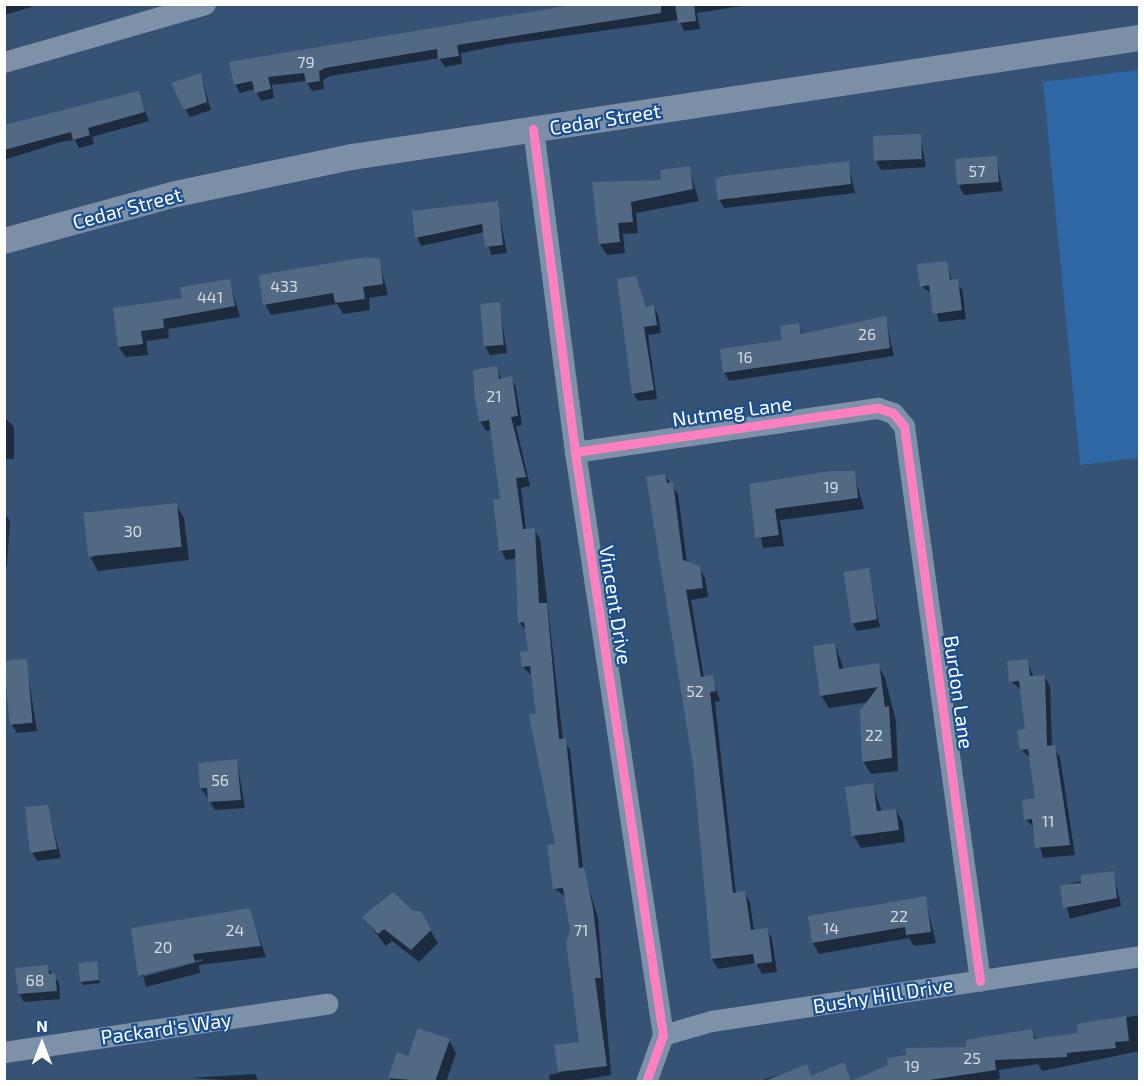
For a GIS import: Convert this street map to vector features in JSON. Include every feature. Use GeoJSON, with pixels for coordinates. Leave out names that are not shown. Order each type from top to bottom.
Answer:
{"type":"FeatureCollection","features":[{"type":"Feature","properties":{"kind":"main road","name":"Cedar Street"},"geometry":{"type":"LineString","coordinates":[[4,241],[176,194],[352,157],[1140,38]]}},
{"type":"Feature","properties":{"kind":"street"},"geometry":{"type":"LineString","coordinates":[[4,62],[205,4]]}},
{"type":"Feature","properties":{"kind":"street","name":"Vincent Drive"},"geometry":{"type":"LineString","coordinates":[[533,129],[575,452],[663,1035],[646,1082]]}},
{"type":"Feature","properties":{"kind":"street","name":"Nutmeg Lane"},"geometry":{"type":"LineString","coordinates":[[575,452],[878,408],[893,413]]}},
{"type":"Feature","properties":{"kind":"street","name":"Burdon Lane"},"geometry":{"type":"LineString","coordinates":[[893,413],[904,426],[980,981]]}},
{"type":"Feature","properties":{"kind":"street","name":"Bushy Hill Drive"},"geometry":{"type":"LineString","coordinates":[[663,1035],[711,1021],[1140,956]]}},
{"type":"Feature","properties":{"kind":"street","name":"Packard's Way"},"geometry":{"type":"LineString","coordinates":[[4,1052],[327,1004]]}},
{"type":"Feature","properties":{"kind":"shaded area"},"geometry":{"type":"Polygon","coordinates":[[[1139,70],[1139,458],[1080,465],[1043,82],[1139,70]]]}},
{"type":"Feature","properties":{"kind":"building"},"geometry":{"type":"Polygon","coordinates":[[[578,4],[661,4],[661,13],[457,45],[459,56],[438,59],[437,49],[325,68],[319,71],[320,81],[306,83],[304,73],[268,77],[271,89],[255,93],[252,81],[234,85],[229,62],[578,4]]]}},
{"type":"Feature","properties":{"kind":"building"},"geometry":{"type":"Polygon","coordinates":[[[675,4],[694,4],[696,21],[678,23],[675,4]]]}},
{"type":"Feature","properties":{"kind":"building"},"geometry":{"type":"Polygon","coordinates":[[[201,73],[207,102],[184,110],[171,83],[201,73]]]}},
{"type":"Feature","properties":{"kind":"building"},"geometry":{"type":"Polygon","coordinates":[[[139,91],[145,112],[88,128],[90,135],[73,140],[71,132],[4,150],[4,125],[139,91]]]}},
{"type":"Feature","properties":{"kind":"building"},"geometry":{"type":"Polygon","coordinates":[[[921,134],[922,159],[874,161],[873,136],[921,134]]]}},
{"type":"Feature","properties":{"kind":"building"},"geometry":{"type":"Polygon","coordinates":[[[997,156],[999,182],[957,185],[955,159],[997,156]]]}},
{"type":"Feature","properties":{"kind":"building"},"geometry":{"type":"Polygon","coordinates":[[[849,161],[851,184],[718,200],[715,179],[723,176],[849,161]]]}},
{"type":"Feature","properties":{"kind":"building"},"geometry":{"type":"Polygon","coordinates":[[[690,166],[693,189],[631,202],[633,222],[618,223],[620,242],[599,244],[592,182],[661,180],[660,170],[690,166]]]}},
{"type":"Feature","properties":{"kind":"building"},"geometry":{"type":"Polygon","coordinates":[[[498,201],[503,245],[485,247],[482,224],[415,238],[412,211],[498,201]]]}},
{"type":"Feature","properties":{"kind":"building"},"geometry":{"type":"Polygon","coordinates":[[[367,257],[380,259],[383,284],[363,287],[365,299],[335,303],[333,293],[263,305],[259,275],[367,257]]]}},
{"type":"Feature","properties":{"kind":"building"},"geometry":{"type":"Polygon","coordinates":[[[947,261],[950,280],[958,279],[962,310],[933,314],[929,285],[920,287],[917,264],[947,261]]]}},
{"type":"Feature","properties":{"kind":"building"},"geometry":{"type":"Polygon","coordinates":[[[636,276],[646,307],[654,305],[657,325],[644,327],[654,390],[632,394],[617,279],[636,276]]]}},
{"type":"Feature","properties":{"kind":"building"},"geometry":{"type":"Polygon","coordinates":[[[230,279],[235,306],[163,319],[164,328],[141,331],[143,344],[118,347],[113,308],[182,298],[180,287],[230,279]]]}},
{"type":"Feature","properties":{"kind":"building"},"geometry":{"type":"Polygon","coordinates":[[[500,302],[504,345],[484,347],[480,304],[500,302]]]}},
{"type":"Feature","properties":{"kind":"building"},"geometry":{"type":"Polygon","coordinates":[[[886,316],[890,348],[723,373],[720,349],[782,340],[780,326],[799,323],[801,334],[886,316]]]}},
{"type":"Feature","properties":{"kind":"building"},"geometry":{"type":"Polygon","coordinates":[[[497,366],[499,379],[512,376],[518,416],[511,417],[526,477],[516,478],[523,529],[535,528],[539,603],[547,603],[559,739],[566,738],[579,868],[584,867],[593,908],[601,978],[595,978],[607,1066],[558,1072],[554,1045],[579,1042],[566,942],[570,931],[563,888],[553,889],[547,845],[555,844],[529,714],[536,714],[530,666],[522,667],[520,652],[528,651],[524,622],[518,623],[515,549],[499,551],[493,499],[500,499],[489,420],[479,422],[474,391],[473,370],[497,366]]]}},
{"type":"Feature","properties":{"kind":"building"},"geometry":{"type":"Polygon","coordinates":[[[830,471],[855,471],[858,498],[775,509],[779,535],[755,538],[749,484],[830,471]]]}},
{"type":"Feature","properties":{"kind":"building"},"geometry":{"type":"Polygon","coordinates":[[[665,474],[667,483],[673,482],[683,560],[700,566],[703,588],[686,590],[701,677],[713,675],[716,691],[710,692],[733,893],[745,891],[751,930],[768,928],[772,962],[755,964],[753,954],[711,959],[693,765],[646,477],[665,474]]]}},
{"type":"Feature","properties":{"kind":"building"},"geometry":{"type":"Polygon","coordinates":[[[177,503],[182,547],[88,557],[84,513],[177,503]]]}},
{"type":"Feature","properties":{"kind":"building"},"geometry":{"type":"Polygon","coordinates":[[[869,568],[877,619],[851,623],[843,572],[869,568]]]}},
{"type":"Feature","properties":{"kind":"building"},"geometry":{"type":"Polygon","coordinates":[[[835,643],[839,669],[879,663],[885,707],[889,706],[892,758],[862,762],[860,711],[878,687],[820,696],[813,646],[835,643]]]}},
{"type":"Feature","properties":{"kind":"building"},"geometry":{"type":"Polygon","coordinates":[[[27,659],[33,723],[10,725],[4,661],[27,659]]]}},
{"type":"Feature","properties":{"kind":"building"},"geometry":{"type":"Polygon","coordinates":[[[1028,659],[1030,676],[1045,675],[1047,746],[1055,745],[1070,845],[1035,848],[1032,819],[1024,820],[1022,800],[1035,798],[1028,749],[1020,750],[1017,730],[1025,729],[1019,681],[1009,682],[1007,661],[1028,659]]]}},
{"type":"Feature","properties":{"kind":"building"},"geometry":{"type":"Polygon","coordinates":[[[237,759],[241,800],[208,802],[207,788],[200,788],[198,763],[237,759]]]}},
{"type":"Feature","properties":{"kind":"building"},"geometry":{"type":"Polygon","coordinates":[[[873,783],[877,811],[896,809],[899,830],[852,836],[845,787],[873,783]]]}},
{"type":"Feature","properties":{"kind":"building"},"geometry":{"type":"Polygon","coordinates":[[[48,805],[57,849],[30,853],[25,807],[48,805]]]}},
{"type":"Feature","properties":{"kind":"building"},"geometry":{"type":"Polygon","coordinates":[[[1114,871],[1117,898],[1063,908],[1060,885],[1081,883],[1081,875],[1114,871]]]}},
{"type":"Feature","properties":{"kind":"building"},"geometry":{"type":"Polygon","coordinates":[[[393,892],[413,911],[421,911],[431,930],[411,950],[384,929],[378,934],[362,917],[393,892]]]}},
{"type":"Feature","properties":{"kind":"building"},"geometry":{"type":"Polygon","coordinates":[[[926,896],[931,932],[906,935],[905,927],[812,943],[808,916],[926,896]]]}},
{"type":"Feature","properties":{"kind":"building"},"geometry":{"type":"Polygon","coordinates":[[[250,908],[261,946],[193,954],[195,962],[138,976],[131,928],[250,908]]]}},
{"type":"Feature","properties":{"kind":"building"},"geometry":{"type":"Polygon","coordinates":[[[97,961],[99,980],[80,982],[78,963],[97,961]]]}},
{"type":"Feature","properties":{"kind":"building"},"geometry":{"type":"Polygon","coordinates":[[[48,965],[49,974],[55,973],[57,991],[18,994],[15,968],[48,965]]]}},
{"type":"Feature","properties":{"kind":"building"},"geometry":{"type":"Polygon","coordinates":[[[1126,1016],[1129,1041],[1115,1042],[1116,1048],[1067,1053],[1067,1057],[995,1060],[996,1070],[916,1082],[762,1082],[807,1064],[811,1076],[844,1062],[851,1081],[888,1065],[887,1058],[906,1055],[905,1048],[966,1047],[966,1040],[1032,1029],[1034,1039],[1078,1033],[1077,1024],[1126,1016]]]}},
{"type":"Feature","properties":{"kind":"building"},"geometry":{"type":"Polygon","coordinates":[[[418,1028],[450,1039],[435,1082],[388,1078],[397,1052],[408,1056],[418,1028]]]}},
{"type":"Feature","properties":{"kind":"cycle path"},"geometry":{"type":"LineString","coordinates":[[533,129],[575,452],[663,1035],[646,1082]]}},
{"type":"Feature","properties":{"kind":"cycle path"},"geometry":{"type":"LineString","coordinates":[[575,452],[878,408],[893,413],[904,426],[980,981]]}}]}
